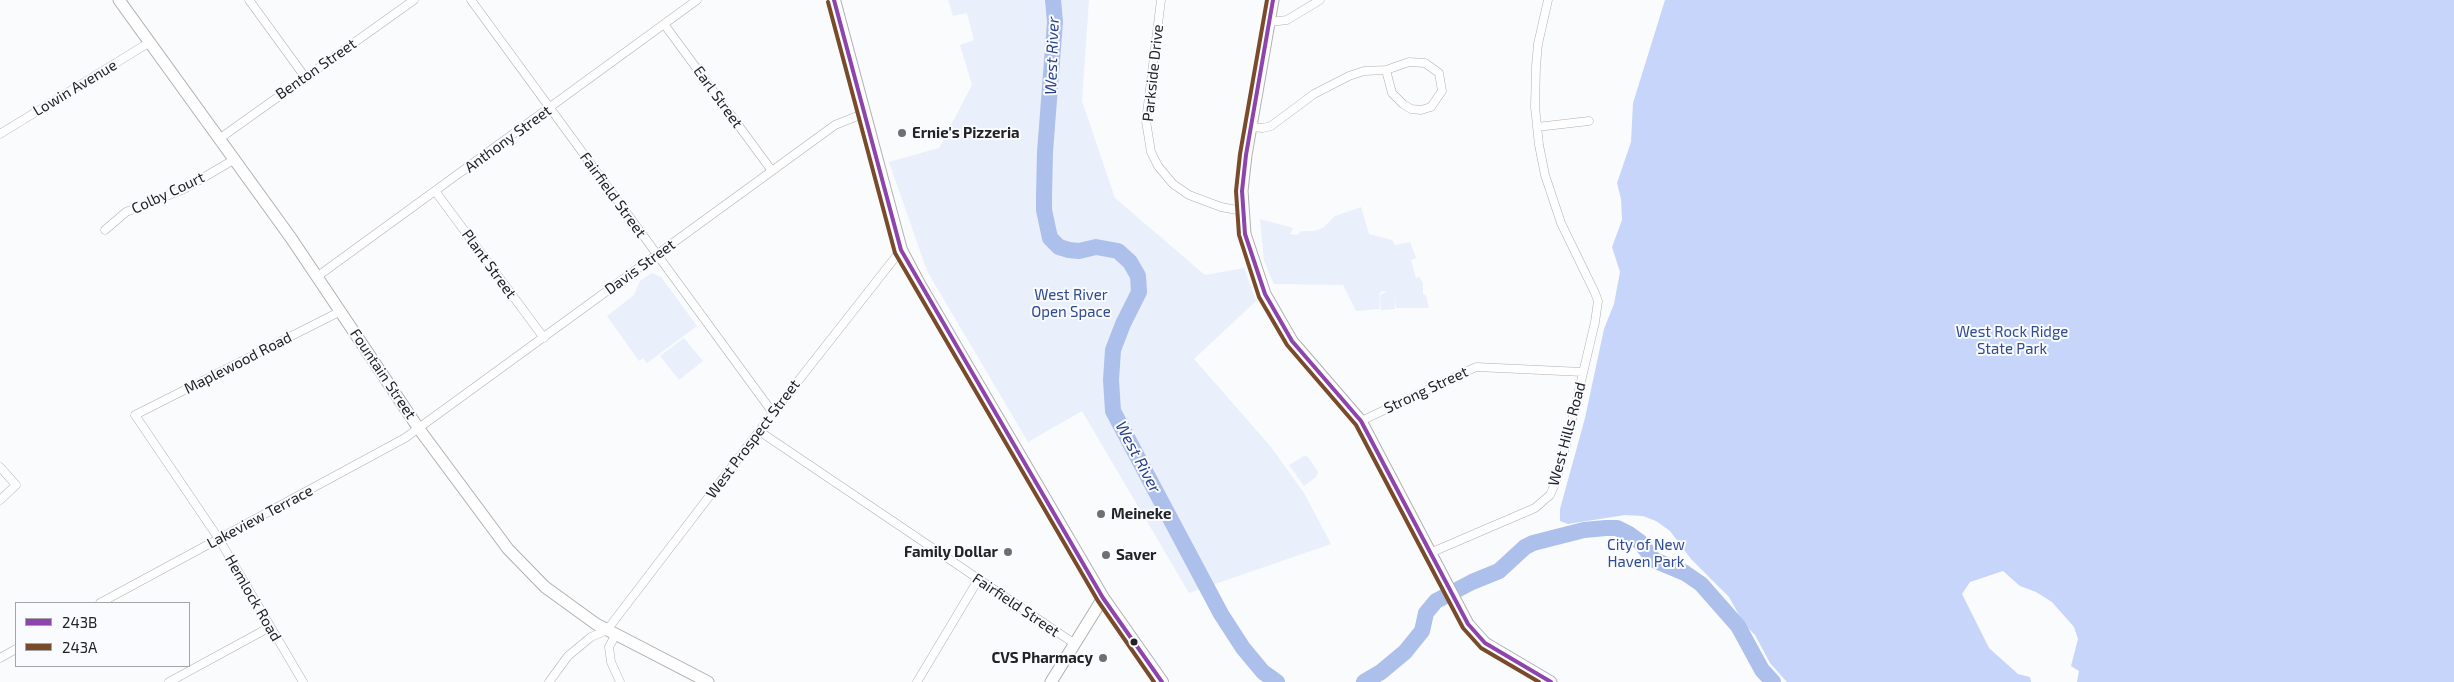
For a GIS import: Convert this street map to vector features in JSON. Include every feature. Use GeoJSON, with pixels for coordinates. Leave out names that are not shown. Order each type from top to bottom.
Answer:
{"type":"FeatureCollection","features":[{"type":"Feature","properties":{"kind":"main road","name":"Fountain Street"},"geometry":{"type":"LineString","coordinates":[[119,0],[318,276],[419,428],[508,549],[559,598],[612,632],[708,682]]}},
{"type":"Feature","properties":{"kind":"main road"},"geometry":{"type":"LineString","coordinates":[[834,0],[902,250],[918,284],[1103,598],[1162,682]]}},
{"type":"Feature","properties":{"kind":"main road"},"geometry":{"type":"LineString","coordinates":[[1273,0],[1243,176],[1242,211],[1245,234],[1257,274],[1282,326],[1306,358],[1361,421],[1461,613],[1475,634],[1485,643],[1551,682]]}},
{"type":"Feature","properties":{"kind":"main road"},"geometry":{"type":"LineString","coordinates":[[1051,682],[1103,598]]}},
{"type":"Feature","properties":{"kind":"street"},"geometry":{"type":"LineString","coordinates":[[249,0],[305,77]]}},
{"type":"Feature","properties":{"kind":"street","name":"Benton Street"},"geometry":{"type":"LineString","coordinates":[[219,139],[414,0]]}},
{"type":"Feature","properties":{"kind":"street","name":"Fairfield Street"},"geometry":{"type":"LineString","coordinates":[[470,0],[773,413]]}},
{"type":"Feature","properties":{"kind":"street","name":"Anthony Street"},"geometry":{"type":"LineString","coordinates":[[318,276],[696,0]]}},
{"type":"Feature","properties":{"kind":"street","name":"Parkside Drive"},"geometry":{"type":"LineString","coordinates":[[1161,0],[1146,121],[1151,152],[1158,166],[1173,184],[1189,195],[1221,207],[1242,211]]}},
{"type":"Feature","properties":{"kind":"street"},"geometry":{"type":"LineString","coordinates":[[1270,22],[1287,20],[1320,0]]}},
{"type":"Feature","properties":{"kind":"street"},"geometry":{"type":"LineString","coordinates":[[1548,0],[1538,44],[1536,66],[1535,99],[1537,127],[1589,121]]}},
{"type":"Feature","properties":{"kind":"street","name":"Earl Street"},"geometry":{"type":"LineString","coordinates":[[664,24],[772,171]]}},
{"type":"Feature","properties":{"kind":"street","name":"Lowin Avenue"},"geometry":{"type":"LineString","coordinates":[[0,134],[150,42]]}},
{"type":"Feature","properties":{"kind":"street"},"geometry":{"type":"LineString","coordinates":[[1250,127],[1263,128],[1271,126],[1314,94],[1349,76],[1364,71],[1386,70],[1402,63],[1425,63],[1439,73],[1442,91],[1431,108],[1411,109],[1392,93],[1386,70]]}},
{"type":"Feature","properties":{"kind":"street","name":"Davis Street"},"geometry":{"type":"LineString","coordinates":[[419,428],[835,125],[865,114]]}},
{"type":"Feature","properties":{"kind":"street","name":"West Hills Road"},"geometry":{"type":"LineString","coordinates":[[1430,554],[1535,508],[1550,495],[1555,484],[1583,372],[1598,301],[1553,201],[1545,175],[1537,127]]}},
{"type":"Feature","properties":{"kind":"street","name":"Colby Court"},"geometry":{"type":"LineString","coordinates":[[105,230],[126,212],[184,189],[234,159]]}},
{"type":"Feature","properties":{"kind":"street","name":"Plant Street"},"geometry":{"type":"LineString","coordinates":[[435,191],[544,338]]}},
{"type":"Feature","properties":{"kind":"street","name":"West Prospect Street"},"geometry":{"type":"LineString","coordinates":[[612,632],[759,431],[902,250]]}},
{"type":"Feature","properties":{"kind":"street","name":"Maplewood Road"},"geometry":{"type":"LineString","coordinates":[[135,415],[341,311]]}},
{"type":"Feature","properties":{"kind":"street","name":"Strong Street"},"geometry":{"type":"LineString","coordinates":[[1361,421],[1476,367],[1583,372]]}},
{"type":"Feature","properties":{"kind":"street","name":"Hemlock Road"},"geometry":{"type":"LineString","coordinates":[[135,415],[219,539],[303,682]]}},
{"type":"Feature","properties":{"kind":"street","name":"Lakeview Terrace"},"geometry":{"type":"LineString","coordinates":[[102,602],[397,443],[419,428]]}},
{"type":"Feature","properties":{"kind":"street","name":"Fairfield Street"},"geometry":{"type":"LineString","coordinates":[[759,431],[1075,644]]}},
{"type":"Feature","properties":{"kind":"street"},"geometry":{"type":"LineString","coordinates":[[0,467],[16,485],[0,500]]}},
{"type":"Feature","properties":{"kind":"street"},"geometry":{"type":"LineString","coordinates":[[917,682],[978,580]]}},
{"type":"Feature","properties":{"kind":"street"},"geometry":{"type":"LineString","coordinates":[[169,682],[270,627]]}},
{"type":"Feature","properties":{"kind":"street"},"geometry":{"type":"LineString","coordinates":[[549,682],[568,656],[591,637],[612,632],[609,647],[612,662],[620,682]]}},
{"type":"Feature","properties":{"kind":"street"},"geometry":{"type":"LineString","coordinates":[[0,658],[15,650]]}},
{"type":"Feature","properties":{"kind":"green space","name":"West River Open Space"},"geometry":{"type":"Polygon","coordinates":[[[948,0],[1089,0],[1082,101],[1115,198],[1205,275],[1244,268],[1256,301],[1194,359],[1271,447],[1304,493],[1331,544],[1189,593],[1082,411],[1028,442],[927,271],[889,162],[939,148],[972,85],[960,45],[974,40],[967,13],[953,16],[948,0]]]}},
{"type":"Feature","properties":{"kind":"green space","name":"West Rock Ridge State Park"},"geometry":{"type":"Polygon","coordinates":[[[1665,0],[2454,0],[2454,682],[2077,682],[2079,671],[2071,666],[2078,639],[2074,627],[2052,602],[2036,592],[2020,586],[2003,571],[1970,582],[1962,594],[1989,648],[2018,674],[2030,677],[2031,682],[1787,682],[1770,663],[1755,635],[1744,624],[1729,597],[1691,559],[1670,531],[1656,521],[1643,516],[1625,515],[1568,524],[1560,521],[1560,509],[1585,418],[1604,329],[1614,304],[1620,272],[1612,247],[1622,220],[1621,199],[1617,183],[1631,142],[1633,103],[1665,0]]]}},
{"type":"Feature","properties":{"kind":"green space"},"geometry":{"type":"Polygon","coordinates":[[[1361,207],[1369,234],[1392,240],[1395,245],[1410,242],[1416,258],[1411,260],[1416,278],[1420,277],[1423,284],[1423,294],[1426,296],[1429,308],[1396,308],[1394,294],[1395,309],[1381,310],[1380,295],[1387,292],[1382,291],[1379,294],[1380,309],[1356,311],[1343,285],[1274,284],[1264,261],[1260,219],[1293,228],[1290,234],[1297,235],[1301,231],[1314,231],[1323,228],[1335,216],[1361,207]]]}},
{"type":"Feature","properties":{"kind":"green space"},"geometry":{"type":"Polygon","coordinates":[[[652,273],[661,277],[697,326],[647,363],[643,358],[639,361],[607,316],[634,295],[640,281],[652,273]]]}},
{"type":"Feature","properties":{"kind":"green space"},"geometry":{"type":"Polygon","coordinates":[[[684,338],[703,361],[679,380],[660,356],[684,338]]]}},
{"type":"Feature","properties":{"kind":"green space"},"geometry":{"type":"Polygon","coordinates":[[[1304,456],[1308,457],[1318,472],[1316,477],[1304,486],[1289,465],[1304,456]]]}},
{"type":"Feature","properties":{"kind":"waterway","name":"West River"},"geometry":{"type":"LineString","coordinates":[[1053,0],[1055,22],[1045,152],[1044,197],[1044,210],[1050,238],[1059,247],[1069,250],[1079,251],[1096,247],[1118,251],[1130,262],[1138,276],[1139,292],[1123,324],[1113,350],[1111,380],[1113,411],[1221,614],[1243,648],[1263,672],[1277,682]]}},
{"type":"Feature","properties":{"kind":"waterway","name":"West River"},"geometry":{"type":"LineString","coordinates":[[1364,682],[1381,672],[1405,652],[1422,631],[1426,613],[1436,601],[1472,582],[1499,571],[1525,547],[1533,543],[1584,530],[1606,528],[1617,528],[1629,534],[1640,542],[1654,560],[1685,573],[1701,584],[1738,626],[1762,670],[1773,682]]}},
{"type":"Feature","properties":{"kind":"transit line","name":"243B"},"geometry":{"type":"LineString","coordinates":[[834,0],[901,250],[1103,598],[1162,682]]}},
{"type":"Feature","properties":{"kind":"transit line","name":"243A"},"geometry":{"type":"LineString","coordinates":[[1267,0],[1240,154],[1236,191],[1239,235],[1259,297],[1287,345],[1356,425],[1463,628],[1481,648],[1539,682]]}},
{"type":"Feature","properties":{"kind":"transit line","name":"243B"},"geometry":{"type":"LineString","coordinates":[[1273,0],[1246,155],[1242,191],[1245,234],[1265,294],[1292,341],[1361,421],[1468,624],[1485,643],[1551,682]]}},
{"type":"Feature","properties":{"kind":"transit line","name":"243A"},"geometry":{"type":"LineString","coordinates":[[828,2],[895,253],[1098,601],[1154,682]]}},
{"type":"Feature","properties":{"kind":"place","name":"Ernie's Pizzeria"},"geometry":{"type":"Point","coordinates":[902,133]}},
{"type":"Feature","properties":{"kind":"place","name":"Meineke"},"geometry":{"type":"Point","coordinates":[1101,514]}},
{"type":"Feature","properties":{"kind":"place","name":"Family Dollar"},"geometry":{"type":"Point","coordinates":[1008,552]}},
{"type":"Feature","properties":{"kind":"place","name":"Saver"},"geometry":{"type":"Point","coordinates":[1106,555]}},
{"type":"Feature","properties":{"kind":"place","name":"CVS Pharmacy"},"geometry":{"type":"Point","coordinates":[1103,658]}},
{"type":"Feature","properties":{"kind":"park label","name":"City of New Haven Park"},"geometry":{"type":"Point","coordinates":[1646,554]}}]}
